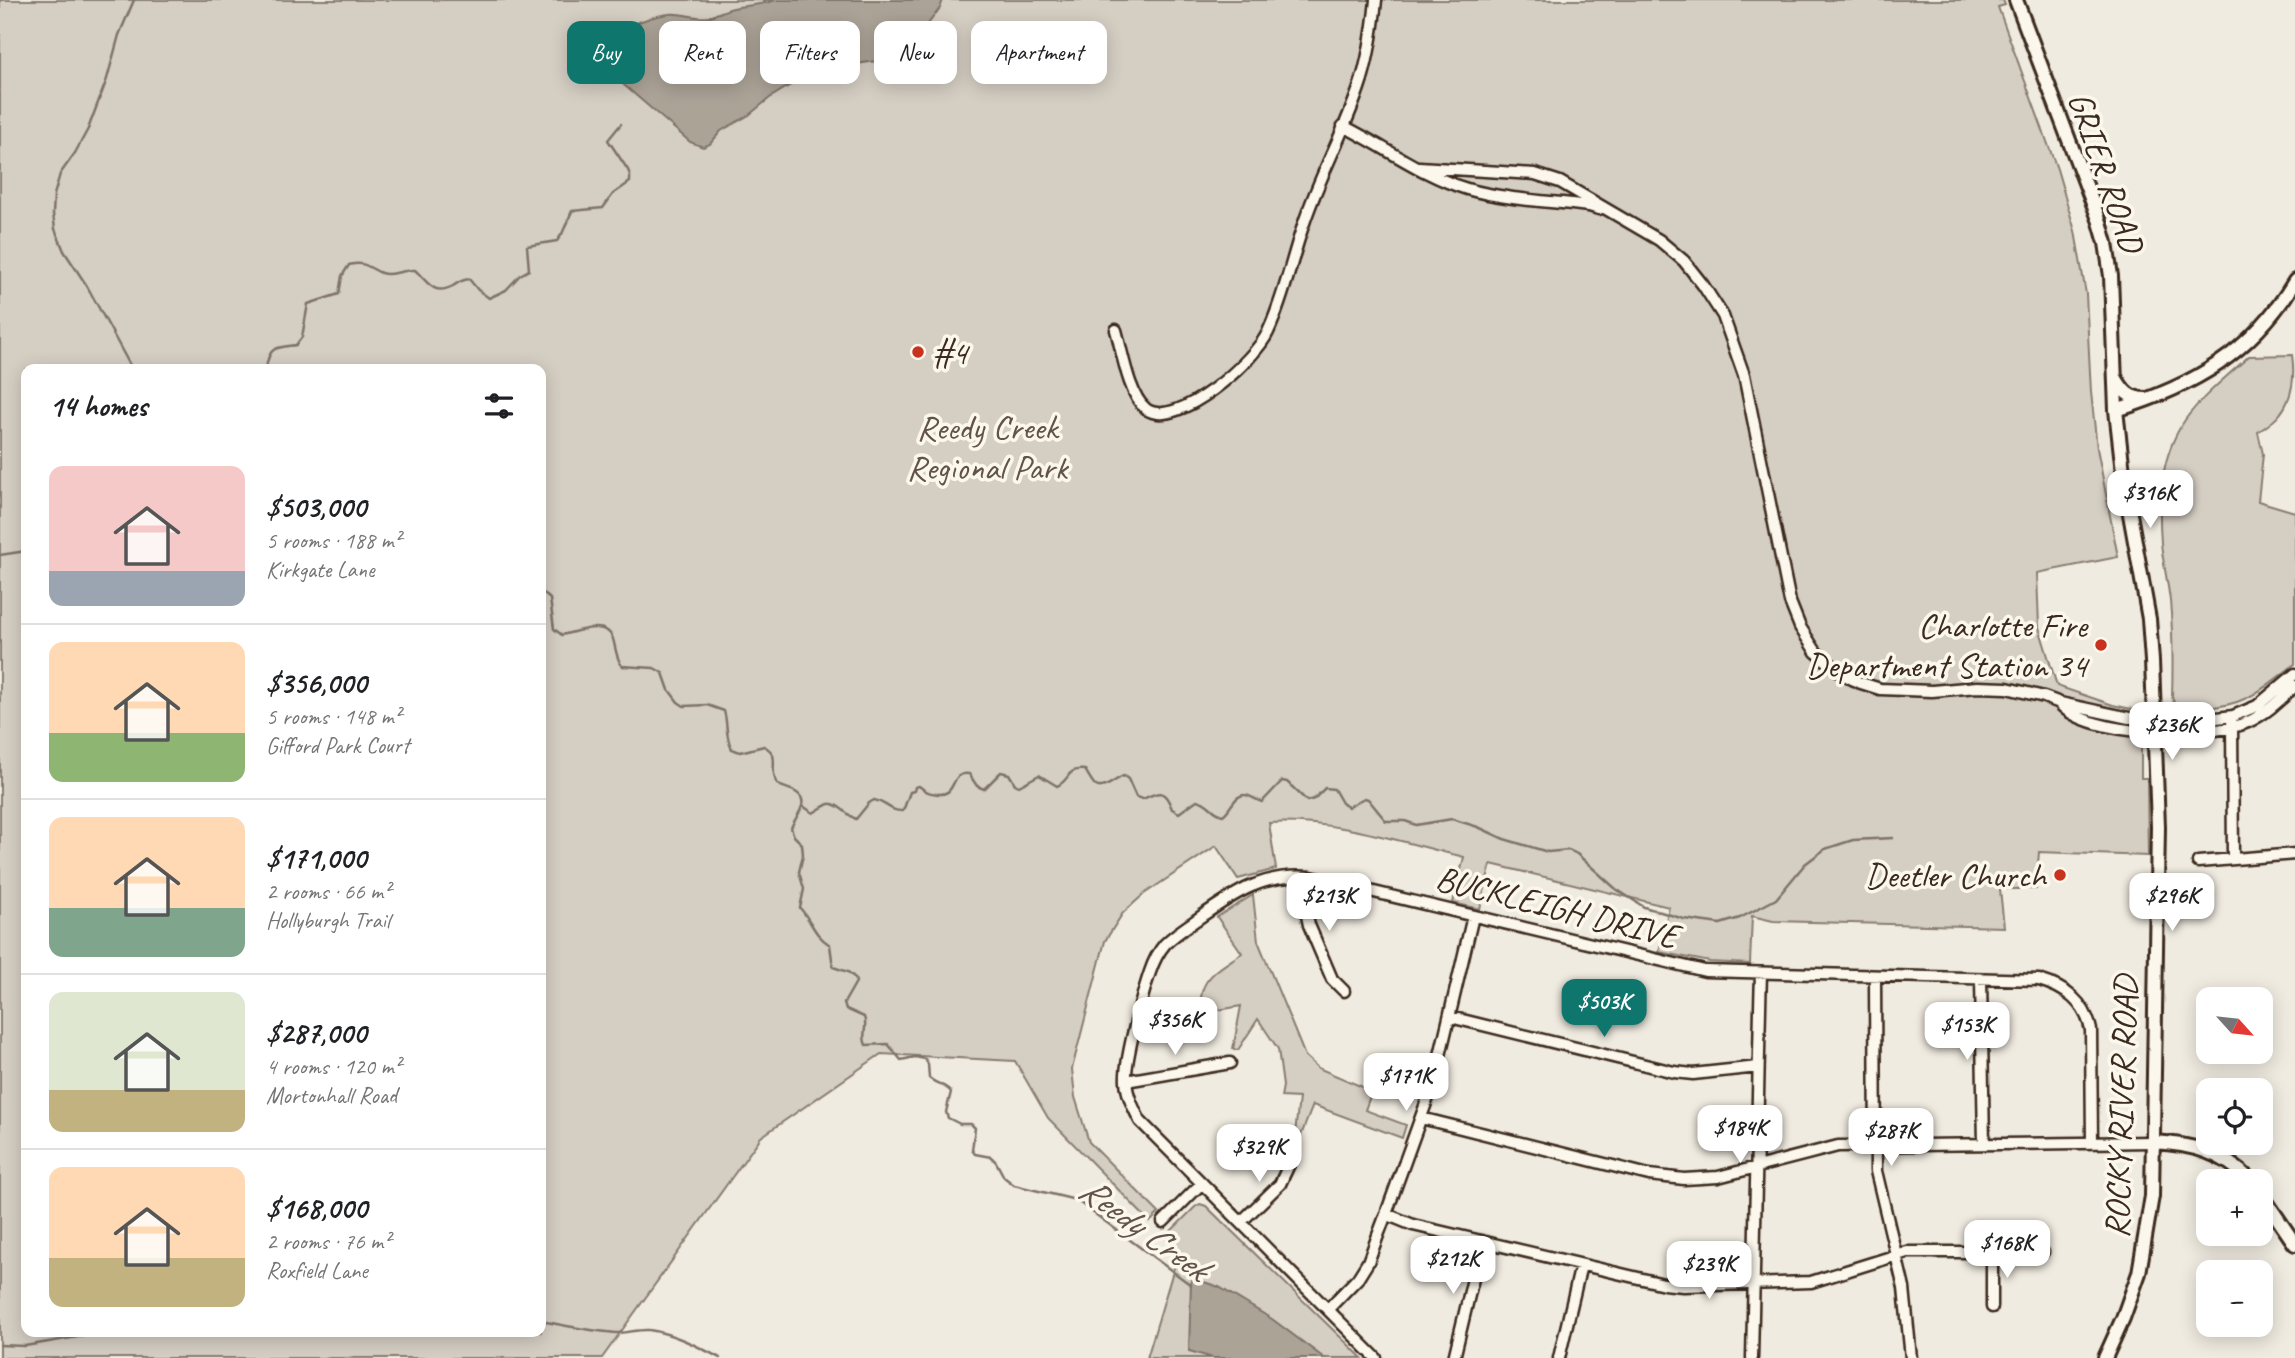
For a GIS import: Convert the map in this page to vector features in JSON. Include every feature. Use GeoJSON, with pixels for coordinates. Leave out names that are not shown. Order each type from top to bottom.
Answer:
{"type":"FeatureCollection","features":[{"type":"Feature","properties":{"kind":"street"},"geometry":{"type":"LineString","coordinates":[[1116,330],[1134,391],[1145,408],[1156,413],[1171,411],[1197,401],[1249,360],[1267,334],[1284,291],[1303,226],[1359,88],[1372,35],[1376,0]]}},
{"type":"Feature","properties":{"kind":"street","name":"GRIER ROAD"},"geometry":{"type":"LineString","coordinates":[[2016,0],[2106,243],[2111,276],[2116,410]]}},
{"type":"Feature","properties":{"kind":"street"},"geometry":{"type":"LineString","coordinates":[[1343,125],[1439,178],[1468,189],[1502,196],[1589,206],[1622,218]]}},
{"type":"Feature","properties":{"kind":"street"},"geometry":{"type":"LineString","coordinates":[[1419,167],[1535,174],[1560,182],[1659,240],[1684,261],[1723,316],[1744,375],[1790,602],[1800,627],[1816,652],[1841,673],[1880,689],[1920,692],[1978,687],[2007,688],[2044,697],[2095,722],[2126,730],[2154,726],[2212,731],[2256,706],[2295,674]]}},
{"type":"Feature","properties":{"kind":"street"},"geometry":{"type":"LineString","coordinates":[[2116,410],[2150,400],[2193,380],[2236,352],[2271,316],[2295,281]]}},
{"type":"Feature","properties":{"kind":"street"},"geometry":{"type":"LineString","coordinates":[[2115,377],[2123,391],[2131,397],[2150,400]]}},
{"type":"Feature","properties":{"kind":"street","name":"ROCKY RIVER ROAD"},"geometry":{"type":"LineString","coordinates":[[2105,1358],[2132,1296],[2144,1253],[2152,1196],[2158,827],[2149,619],[2124,481],[2116,410]]}},
{"type":"Feature","properties":{"kind":"street"},"geometry":{"type":"LineString","coordinates":[[2232,722],[2248,722],[2266,712],[2295,686]]}},
{"type":"Feature","properties":{"kind":"street"},"geometry":{"type":"LineString","coordinates":[[2232,722],[2233,859]]}},
{"type":"Feature","properties":{"kind":"street"},"geometry":{"type":"LineString","coordinates":[[2198,862],[2295,854]]}},
{"type":"Feature","properties":{"kind":"street","name":"BUCKLEIGH DRIVE"},"geometry":{"type":"LineString","coordinates":[[1377,1358],[1140,1121],[1130,1100],[1126,1081],[1127,1065],[1150,972],[1164,945],[1218,905],[1251,885],[1291,875],[1311,877],[1705,971],[2039,980],[2063,989],[2079,1003],[2089,1021],[2092,1143]]}},
{"type":"Feature","properties":{"kind":"street"},"geometry":{"type":"LineString","coordinates":[[1311,877],[1306,911],[1309,926],[1332,979],[1344,991]]}},
{"type":"Feature","properties":{"kind":"street"},"geometry":{"type":"LineString","coordinates":[[1328,1309],[1363,1270],[1421,1118],[1434,1081],[1473,916]]}},
{"type":"Feature","properties":{"kind":"street"},"geometry":{"type":"LineString","coordinates":[[1752,1358],[1761,973]]}},
{"type":"Feature","properties":{"kind":"street"},"geometry":{"type":"LineString","coordinates":[[1875,976],[1875,1171],[1904,1288],[1911,1358]]}},
{"type":"Feature","properties":{"kind":"street"},"geometry":{"type":"LineString","coordinates":[[1981,979],[1984,1144]]}},
{"type":"Feature","properties":{"kind":"street"},"geometry":{"type":"LineString","coordinates":[[1450,1017],[1674,1072],[1693,1074],[1758,1066]]}},
{"type":"Feature","properties":{"kind":"street"},"geometry":{"type":"LineString","coordinates":[[1126,1081],[1230,1063]]}},
{"type":"Feature","properties":{"kind":"street"},"geometry":{"type":"LineString","coordinates":[[1421,1118],[1649,1175],[1684,1179],[1718,1177],[1829,1148],[1984,1144],[2182,1143],[2220,1156],[2236,1169]]}},
{"type":"Feature","properties":{"kind":"street"},"geometry":{"type":"LineString","coordinates":[[1241,1222],[1280,1184],[1293,1156]]}},
{"type":"Feature","properties":{"kind":"street"},"geometry":{"type":"LineString","coordinates":[[1163,1222],[1202,1183]]}},
{"type":"Feature","properties":{"kind":"street"},"geometry":{"type":"LineString","coordinates":[[2273,1212],[2295,1244]]}},
{"type":"Feature","properties":{"kind":"street"},"geometry":{"type":"LineString","coordinates":[[1385,1214],[1413,1225],[1673,1285],[1811,1282],[1907,1252],[2043,1252]]}},
{"type":"Feature","properties":{"kind":"street"},"geometry":{"type":"LineString","coordinates":[[1454,1358],[1482,1241]]}},
{"type":"Feature","properties":{"kind":"street"},"geometry":{"type":"LineString","coordinates":[[1992,1252],[1992,1307]]}},
{"type":"Feature","properties":{"kind":"street"},"geometry":{"type":"LineString","coordinates":[[1559,1358],[1581,1265]]}},
{"type":"Feature","properties":{"kind":"green space","name":"Reedy Creek Regional Park"},"geometry":{"type":"Polygon","coordinates":[[[0,0],[2003,0],[2005,5],[1998,7],[2057,169],[2075,231],[2086,294],[2097,448],[2118,557],[2037,573],[2039,627],[2057,686],[2113,705],[2141,711],[2141,778],[2147,778],[2148,856],[2039,852],[2036,889],[2000,889],[2004,927],[1773,921],[1752,916],[1750,964],[1710,962],[1659,952],[1669,907],[1491,864],[1480,909],[1453,903],[1464,857],[1343,828],[1269,823],[1276,869],[1238,879],[1216,846],[1144,894],[1123,913],[1105,941],[1072,1069],[1075,1097],[1089,1142],[1159,1213],[1150,1222],[1048,1118],[1015,1061],[881,1054],[761,1137],[602,1358],[0,1358],[0,0]]]}},
{"type":"Feature","properties":{"kind":"green space"},"geometry":{"type":"Polygon","coordinates":[[[2292,355],[2293,378],[2288,401],[2278,417],[2258,432],[2263,454],[2258,501],[2295,512],[2295,664],[2253,695],[2231,704],[2218,707],[2178,706],[2172,697],[2171,613],[2160,527],[2162,479],[2170,448],[2192,411],[2249,356],[2292,355]]]}},
{"type":"Feature","properties":{"kind":"green space"},"geometry":{"type":"Polygon","coordinates":[[[1253,895],[1258,941],[1305,1056],[1318,1068],[1372,1091],[1365,1110],[1406,1125],[1402,1138],[1313,1105],[1298,1143],[1294,1143],[1299,1098],[1281,1097],[1283,1086],[1278,1049],[1258,1019],[1238,1050],[1233,1049],[1241,1006],[1213,1011],[1202,1017],[1204,985],[1216,972],[1242,953],[1217,917],[1253,895]]]}},
{"type":"Feature","properties":{"kind":"green space"},"geometry":{"type":"Polygon","coordinates":[[[1200,1204],[1206,1206],[1362,1358],[1147,1358],[1179,1251],[1165,1237],[1200,1204]]]}},
{"type":"Feature","properties":{"kind":"shaded area"},"geometry":{"type":"Polygon","coordinates":[[[776,0],[943,0],[930,21],[874,21],[874,61],[860,63],[860,21],[760,21],[760,84],[792,84],[721,131],[710,144],[703,147],[690,142],[623,84],[645,84],[645,21],[643,21],[674,14],[707,17],[733,8],[776,0]]]}},
{"type":"Feature","properties":{"kind":"shaded area"},"geometry":{"type":"Polygon","coordinates":[[[1195,1279],[1219,1287],[1272,1319],[1324,1358],[1213,1358],[1189,1351],[1191,1281],[1195,1279]]]}},
{"type":"Feature","properties":{"kind":"waterway"},"geometry":{"type":"LineString","coordinates":[[129,364],[87,286],[64,251],[55,229],[53,214],[54,195],[60,174],[88,129],[107,79],[119,35],[134,0]]}},
{"type":"Feature","properties":{"kind":"waterway"},"geometry":{"type":"LineString","coordinates":[[267,364],[274,349],[296,345],[302,337],[308,304],[339,294],[342,276],[349,265],[362,264],[385,274],[415,270],[432,287],[441,290],[469,279],[489,298],[506,290],[520,275],[529,270],[527,246],[557,241],[572,211],[603,208],[613,194],[630,182],[628,170],[608,140],[621,124]]}},
{"type":"Feature","properties":{"kind":"waterway","name":"Reedy Creek"},"geometry":{"type":"LineString","coordinates":[[0,555],[21,552]]}},
{"type":"Feature","properties":{"kind":"waterway","name":"Reedy Creek"},"geometry":{"type":"LineString","coordinates":[[546,595],[550,599],[554,629],[562,635],[590,628],[604,630],[613,639],[622,666],[654,668],[663,673],[669,690],[684,706],[707,705],[724,711],[732,749],[740,752],[764,746],[772,754],[777,784],[797,793],[802,801],[791,828],[802,844],[803,855],[799,872],[804,889],[800,908],[816,932],[830,945],[833,967],[848,972],[855,978],[856,982],[844,1003],[846,1009],[864,1017],[866,1045],[888,1044],[901,1060],[915,1057],[925,1059],[929,1078],[951,1092],[946,1112],[948,1118],[960,1124],[971,1124],[975,1128],[972,1150],[975,1154],[991,1157],[1004,1177],[1014,1185],[1076,1200],[1191,1285]]}},
{"type":"Feature","properties":{"kind":"waterway"},"geometry":{"type":"LineString","coordinates":[[803,806],[813,813],[832,804],[856,819],[874,800],[903,811],[910,792],[914,791],[915,787],[919,786],[931,793],[945,793],[963,774],[969,774],[977,786],[984,789],[1001,772],[1009,774],[1019,786],[1039,775],[1057,786],[1074,771],[1085,770],[1099,787],[1124,776],[1136,797],[1143,799],[1162,793],[1172,809],[1179,813],[1197,800],[1223,815],[1241,795],[1262,802],[1282,781],[1287,782],[1307,801],[1314,799],[1325,788],[1334,789],[1342,803],[1348,807],[1364,798],[1368,799],[1386,821],[1405,821],[1416,825],[1452,819],[1548,852],[1569,850],[1616,889],[1644,907],[1684,919],[1720,924],[1740,918],[1776,899],[1805,864],[1825,849],[1853,840],[1893,838]]}},
{"type":"Feature","properties":{"kind":"waterway"},"geometry":{"type":"LineString","coordinates":[[546,1322],[606,1332],[659,1332],[686,1341],[720,1358]]}},
{"type":"Feature","properties":{"kind":"waterway"},"geometry":{"type":"LineString","coordinates":[[0,1345],[25,1346],[78,1337]]}},
{"type":"Feature","properties":{"kind":"place","name":"#4"},"geometry":{"type":"Point","coordinates":[918,352]}},
{"type":"Feature","properties":{"kind":"place","name":"Charlotte Fire Department Station 34"},"geometry":{"type":"Point","coordinates":[2101,645]}},
{"type":"Feature","properties":{"kind":"place","name":"Deetler Church"},"geometry":{"type":"Point","coordinates":[2060,875]}}]}
